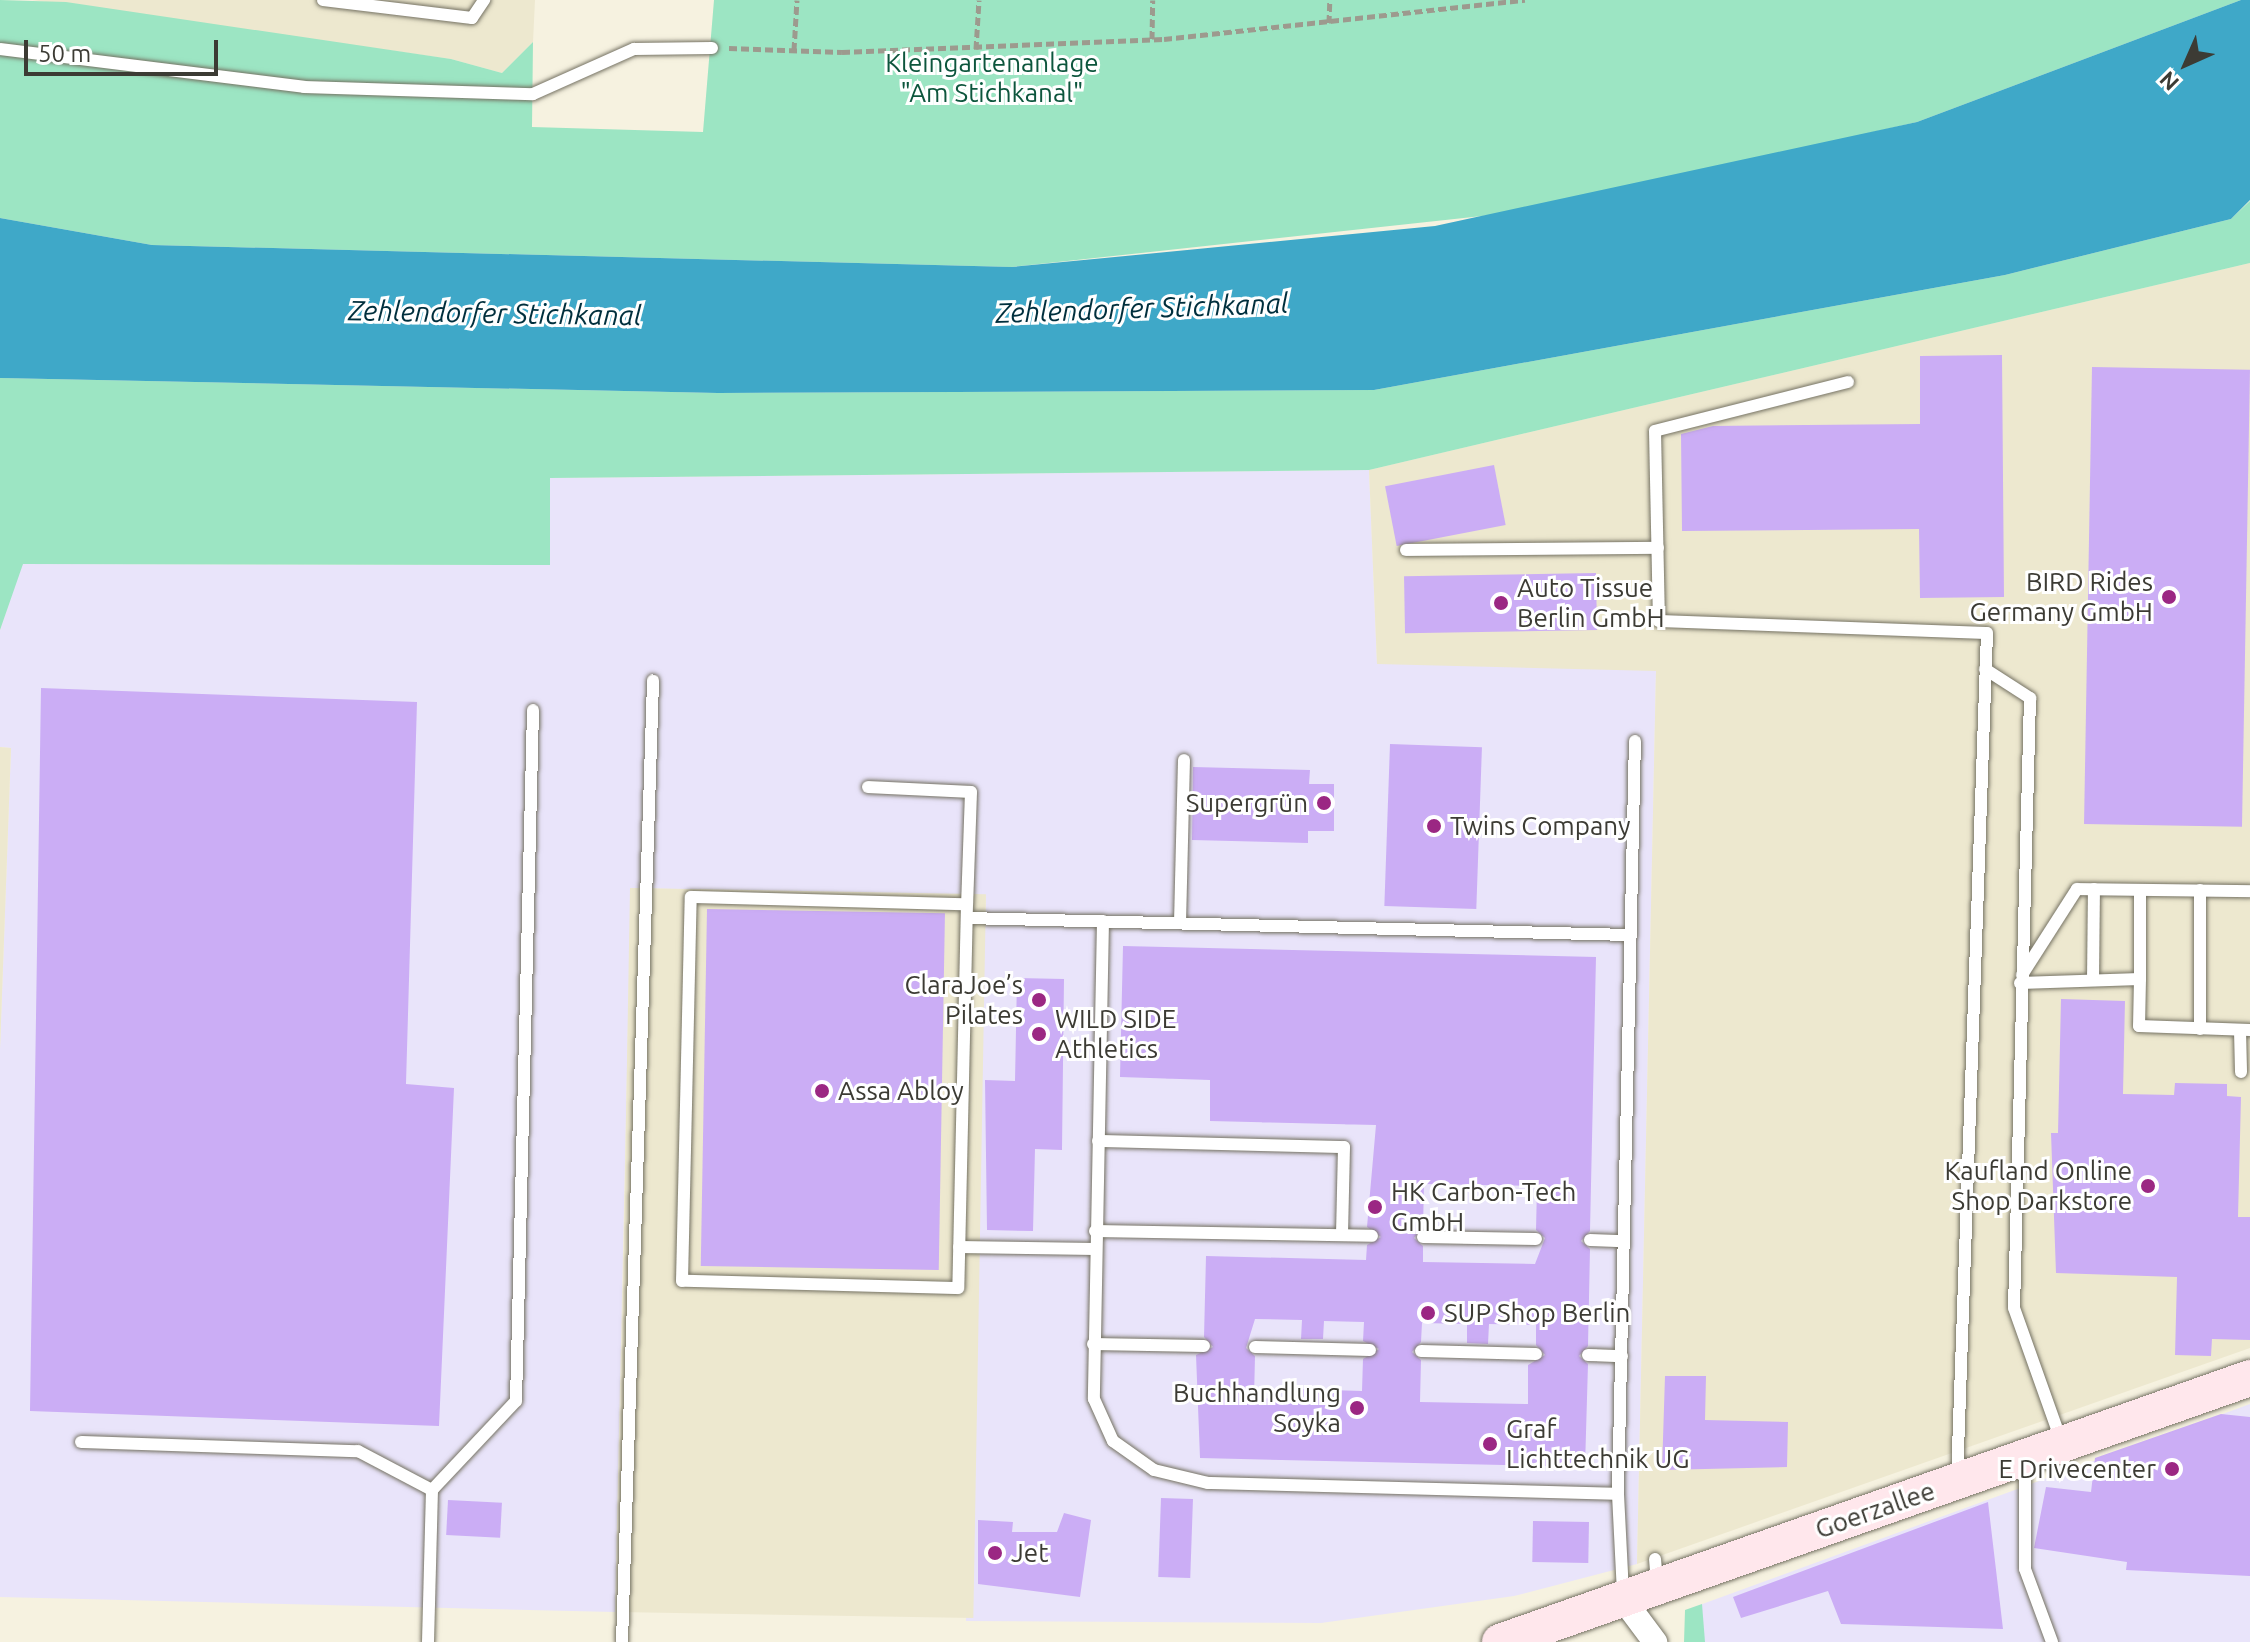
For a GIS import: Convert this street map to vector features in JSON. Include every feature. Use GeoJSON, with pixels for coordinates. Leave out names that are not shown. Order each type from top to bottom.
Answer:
{"type":"FeatureCollection","features":[{"type":"Feature","properties":{"kind":"main road","name":"Goerzallee"},"geometry":{"type":"LineString","coordinates":[[1500,1642],[1623,1599],[1656,1573],[1957,1481],[2250,1378]]}},
{"type":"Feature","properties":{"kind":"street"},"geometry":{"type":"LineString","coordinates":[[1623,1599],[1655,1642]]}},
{"type":"Feature","properties":{"kind":"lane"},"geometry":{"type":"LineString","coordinates":[[323,0],[472,18],[484,0]]}},
{"type":"Feature","properties":{"kind":"lane"},"geometry":{"type":"LineString","coordinates":[[0,49],[304,87],[533,94],[634,49],[712,48]]}},
{"type":"Feature","properties":{"kind":"lane"},"geometry":{"type":"LineString","coordinates":[[1848,382],[1655,431],[1659,621],[1987,633],[1957,1481]]}},
{"type":"Feature","properties":{"kind":"lane"},"geometry":{"type":"LineString","coordinates":[[1406,550],[1658,548]]}},
{"type":"Feature","properties":{"kind":"lane"},"geometry":{"type":"LineString","coordinates":[[1985,669],[2030,698],[2020,980],[2014,1308],[2063,1443]]}},
{"type":"Feature","properties":{"kind":"lane"},"geometry":{"type":"LineString","coordinates":[[622,1642],[653,680]]}},
{"type":"Feature","properties":{"kind":"lane"},"geometry":{"type":"LineString","coordinates":[[428,1642],[432,1490],[516,1401],[533,710]]}},
{"type":"Feature","properties":{"kind":"lane"},"geometry":{"type":"LineString","coordinates":[[1623,1599],[1618,1494],[1635,741]]}},
{"type":"Feature","properties":{"kind":"lane"},"geometry":{"type":"LineString","coordinates":[[1180,923],[1184,760]]}},
{"type":"Feature","properties":{"kind":"lane"},"geometry":{"type":"LineString","coordinates":[[868,787],[971,792],[967,911],[958,1288],[682,1281],[691,897],[967,911],[1103,921],[1631,935]]}},
{"type":"Feature","properties":{"kind":"lane"},"geometry":{"type":"LineString","coordinates":[[2020,980],[2077,889],[2250,891]]}},
{"type":"Feature","properties":{"kind":"lane"},"geometry":{"type":"LineString","coordinates":[[2093,980],[2094,889]]}},
{"type":"Feature","properties":{"kind":"lane"},"geometry":{"type":"LineString","coordinates":[[2140,890],[2139,1026],[2245,1030],[2241,1072]]}},
{"type":"Feature","properties":{"kind":"lane"},"geometry":{"type":"LineString","coordinates":[[2200,890],[2200,1029]]}},
{"type":"Feature","properties":{"kind":"lane"},"geometry":{"type":"LineString","coordinates":[[1103,921],[1093,1344],[1101,1423],[1132,1457],[1176,1478],[1618,1494]]}},
{"type":"Feature","properties":{"kind":"lane"},"geometry":{"type":"LineString","coordinates":[[2020,980],[2140,979]]}},
{"type":"Feature","properties":{"kind":"lane"},"geometry":{"type":"LineString","coordinates":[[1098,1141],[1344,1147],[1342,1235]]}},
{"type":"Feature","properties":{"kind":"lane"},"geometry":{"type":"LineString","coordinates":[[1095,1231],[1372,1236]]}},
{"type":"Feature","properties":{"kind":"lane"},"geometry":{"type":"LineString","coordinates":[[1423,1237],[1536,1239]]}},
{"type":"Feature","properties":{"kind":"lane"},"geometry":{"type":"LineString","coordinates":[[1590,1240],[1624,1241]]}},
{"type":"Feature","properties":{"kind":"lane"},"geometry":{"type":"LineString","coordinates":[[959,1247],[1095,1249]]}},
{"type":"Feature","properties":{"kind":"lane"},"geometry":{"type":"LineString","coordinates":[[1093,1344],[1204,1346]]}},
{"type":"Feature","properties":{"kind":"lane"},"geometry":{"type":"LineString","coordinates":[[1255,1347],[1370,1350]]}},
{"type":"Feature","properties":{"kind":"lane"},"geometry":{"type":"LineString","coordinates":[[1421,1351],[1536,1354]]}},
{"type":"Feature","properties":{"kind":"lane"},"geometry":{"type":"LineString","coordinates":[[1588,1355],[1622,1356]]}},
{"type":"Feature","properties":{"kind":"lane"},"geometry":{"type":"LineString","coordinates":[[81,1442],[358,1451],[432,1490]]}},
{"type":"Feature","properties":{"kind":"lane"},"geometry":{"type":"LineString","coordinates":[[2026,1456],[2025,1569],[2052,1642]]}},
{"type":"Feature","properties":{"kind":"path"},"geometry":{"type":"LineString","coordinates":[[794,50],[797,0]]}},
{"type":"Feature","properties":{"kind":"path"},"geometry":{"type":"LineString","coordinates":[[976,49],[979,0]]}},
{"type":"Feature","properties":{"kind":"path"},"geometry":{"type":"LineString","coordinates":[[1152,39],[1153,0]]}},
{"type":"Feature","properties":{"kind":"path"},"geometry":{"type":"LineString","coordinates":[[1329,23],[1330,0]]}},
{"type":"Feature","properties":{"kind":"path"},"geometry":{"type":"LineString","coordinates":[[712,48],[976,49],[1152,39],[1329,23],[1525,0]]}},
{"type":"Feature","properties":{"kind":"shaded area"},"geometry":{"type":"Polygon","coordinates":[[[32,0],[535,0],[533,42],[502,73],[451,59],[32,0]]]}},
{"type":"Feature","properties":{"kind":"shaded area"},"geometry":{"type":"Polygon","coordinates":[[[2250,263],[2250,1348],[1637,1564],[1656,671],[1377,664],[1369,470],[2250,263]]]}},
{"type":"Feature","properties":{"kind":"shaded area"},"geometry":{"type":"Polygon","coordinates":[[[1369,470],[1377,663],[1656,670],[1637,1564],[1514,1596],[1321,1623],[966,1621],[986,896],[631,888],[615,1612],[0,1597],[0,1049],[11,748],[0,747],[0,630],[22,564],[549,565],[549,478],[1369,470]]]}},
{"type":"Feature","properties":{"kind":"shaded area"},"geometry":{"type":"Polygon","coordinates":[[[0,747],[11,748],[0,1049],[0,747]]]}},
{"type":"Feature","properties":{"kind":"shaded area","name":"Assa Abloy"},"geometry":{"type":"Polygon","coordinates":[[[630,888],[986,894],[973,1618],[617,1612],[630,888]]]}},
{"type":"Feature","properties":{"kind":"shaded area"},"geometry":{"type":"Polygon","coordinates":[[[2250,1404],[2250,1642],[1685,1642],[1686,1610],[2250,1404]]]}},
{"type":"Feature","properties":{"kind":"green space","name":"Kleingartenanlage \"Am Stichkanal\""},"geometry":{"type":"Polygon","coordinates":[[[0,0],[66,2],[451,59],[502,73],[533,42],[532,127],[703,132],[714,0],[2241,0],[1917,122],[1529,211],[1012,267],[152,245],[0,218],[0,0]]]}},
{"type":"Feature","properties":{"kind":"green space"},"geometry":{"type":"Polygon","coordinates":[[[2250,201],[2250,263],[1369,470],[550,478],[550,565],[23,564],[0,630],[0,378],[718,393],[1374,390],[2005,275],[2231,219],[2250,201]]]}},
{"type":"Feature","properties":{"kind":"green space"},"geometry":{"type":"Polygon","coordinates":[[[1702,1604],[1705,1642],[1684,1642],[1685,1610],[1702,1604]]]}},
{"type":"Feature","properties":{"kind":"water","name":"Zehlendorfer Stichkanal"},"geometry":{"type":"Polygon","coordinates":[[[2241,0],[2250,0],[2250,200],[2231,219],[2005,275],[1374,390],[718,393],[0,378],[0,218],[152,245],[1012,267],[1435,226],[1917,122],[2241,0]]]}},
{"type":"Feature","properties":{"kind":"building"},"geometry":{"type":"Polygon","coordinates":[[[2002,355],[2004,597],[1920,598],[1919,529],[1682,531],[1681,434],[1713,426],[1920,424],[1920,356],[2002,355]]]}},
{"type":"Feature","properties":{"kind":"building","name":"BIRD Rides Germany GmbH"},"geometry":{"type":"Polygon","coordinates":[[[2092,367],[2250,370],[2242,827],[2084,824],[2092,367]]]}},
{"type":"Feature","properties":{"kind":"building"},"geometry":{"type":"Polygon","coordinates":[[[1494,465],[1506,525],[1397,546],[1385,486],[1494,465]]]}},
{"type":"Feature","properties":{"kind":"building","name":"Auto Tissue Berlin GmbH"},"geometry":{"type":"Polygon","coordinates":[[[1596,573],[1597,630],[1405,633],[1404,576],[1596,573]]]}},
{"type":"Feature","properties":{"kind":"building"},"geometry":{"type":"Polygon","coordinates":[[[41,688],[417,702],[406,1084],[454,1088],[439,1426],[30,1411],[41,688]]]}},
{"type":"Feature","properties":{"kind":"building","name":"Twins Company"},"geometry":{"type":"Polygon","coordinates":[[[1390,744],[1482,747],[1476,909],[1384,906],[1390,744]]]}},
{"type":"Feature","properties":{"kind":"building"},"geometry":{"type":"Polygon","coordinates":[[[1193,767],[1310,770],[1309,784],[1334,784],[1334,831],[1308,831],[1308,843],[1192,840],[1193,767]]]}},
{"type":"Feature","properties":{"kind":"building","name":"Assa Abloy"},"geometry":{"type":"Polygon","coordinates":[[[707,909],[945,913],[939,1270],[701,1266],[707,909]]]}},
{"type":"Feature","properties":{"kind":"building"},"geometry":{"type":"Polygon","coordinates":[[[1123,946],[1596,957],[1590,1231],[1581,1241],[1590,1249],[1588,1346],[1579,1356],[1588,1364],[1585,1467],[1200,1458],[1196,1355],[1213,1347],[1204,1337],[1206,1256],[1366,1260],[1367,1245],[1381,1237],[1367,1227],[1376,1125],[1210,1121],[1210,1080],[1120,1077],[1123,946]],[[1424,1184],[1423,1228],[1414,1238],[1423,1246],[1423,1262],[1535,1264],[1545,1238],[1536,1230],[1537,1186],[1424,1184]],[[1255,1319],[1246,1348],[1255,1356],[1254,1398],[1296,1399],[1296,1389],[1362,1391],[1363,1359],[1379,1349],[1363,1341],[1364,1322],[1324,1321],[1323,1339],[1301,1339],[1302,1320],[1255,1319]],[[1422,1323],[1421,1342],[1412,1352],[1421,1360],[1420,1402],[1528,1404],[1528,1365],[1545,1355],[1536,1345],[1536,1325],[1489,1324],[1488,1344],[1467,1343],[1467,1324],[1422,1323]]]}},
{"type":"Feature","properties":{"kind":"building"},"geometry":{"type":"Polygon","coordinates":[[[1017,978],[1064,979],[1062,1150],[1035,1149],[1033,1231],[987,1230],[985,1080],[1015,1081],[1017,978]]]}},
{"type":"Feature","properties":{"kind":"building","name":"Kaufland Online Shop Darkstore"},"geometry":{"type":"Polygon","coordinates":[[[2061,999],[2125,1001],[2123,1094],[2174,1095],[2175,1083],[2227,1084],[2227,1096],[2241,1097],[2238,1217],[2250,1217],[2250,1340],[2212,1339],[2211,1356],[2175,1355],[2177,1277],[2056,1273],[2051,1133],[2058,1133],[2061,999]]]}},
{"type":"Feature","properties":{"kind":"building"},"geometry":{"type":"Polygon","coordinates":[[[1665,1376],[1706,1376],[1705,1420],[1788,1422],[1787,1467],[1662,1470],[1665,1376]]]}},
{"type":"Feature","properties":{"kind":"building"},"geometry":{"type":"Polygon","coordinates":[[[2221,1414],[2250,1417],[2250,1576],[2126,1570],[2127,1562],[2034,1548],[2046,1487],[2091,1492],[2095,1458],[2221,1414]]]}},
{"type":"Feature","properties":{"kind":"building"},"geometry":{"type":"Polygon","coordinates":[[[1161,1498],[1193,1499],[1190,1578],[1158,1577],[1161,1498]]]}},
{"type":"Feature","properties":{"kind":"building"},"geometry":{"type":"Polygon","coordinates":[[[448,1500],[502,1503],[500,1538],[446,1535],[448,1500]]]}},
{"type":"Feature","properties":{"kind":"building"},"geometry":{"type":"Polygon","coordinates":[[[1988,1502],[2003,1629],[1841,1624],[1828,1591],[1741,1618],[1733,1597],[1988,1502]]]}},
{"type":"Feature","properties":{"kind":"building"},"geometry":{"type":"Polygon","coordinates":[[[1064,1513],[1091,1520],[1080,1597],[978,1584],[978,1520],[1013,1522],[1012,1532],[1057,1532],[1064,1513]]]}},
{"type":"Feature","properties":{"kind":"building"},"geometry":{"type":"Polygon","coordinates":[[[1533,1521],[1589,1522],[1588,1563],[1532,1562],[1533,1521]]]}},
{"type":"Feature","properties":{"kind":"place","name":"BIRD Rides Germany GmbH"},"geometry":{"type":"Point","coordinates":[2169,597]}},
{"type":"Feature","properties":{"kind":"place","name":"Auto Tissue Berlin GmbH"},"geometry":{"type":"Point","coordinates":[1501,603]}},
{"type":"Feature","properties":{"kind":"place","name":"Supergrün"},"geometry":{"type":"Point","coordinates":[1324,803]}},
{"type":"Feature","properties":{"kind":"place","name":"Twins Company"},"geometry":{"type":"Point","coordinates":[1434,826]}},
{"type":"Feature","properties":{"kind":"place","name":"ClaraJoe’s Pilates"},"geometry":{"type":"Point","coordinates":[1039,1000]}},
{"type":"Feature","properties":{"kind":"place","name":"WILD SIDE Athletics"},"geometry":{"type":"Point","coordinates":[1039,1034]}},
{"type":"Feature","properties":{"kind":"place","name":"Assa Abloy"},"geometry":{"type":"Point","coordinates":[822,1091]}},
{"type":"Feature","properties":{"kind":"place","name":"Kaufland Online Shop Darkstore"},"geometry":{"type":"Point","coordinates":[2148,1186]}},
{"type":"Feature","properties":{"kind":"place","name":"HK Carbon-Tech GmbH"},"geometry":{"type":"Point","coordinates":[1375,1207]}},
{"type":"Feature","properties":{"kind":"place","name":"SUP Shop Berlin"},"geometry":{"type":"Point","coordinates":[1428,1313]}},
{"type":"Feature","properties":{"kind":"place","name":"Buchhandlung Soyka"},"geometry":{"type":"Point","coordinates":[1357,1408]}},
{"type":"Feature","properties":{"kind":"place","name":"Graf Lichttechnik UG"},"geometry":{"type":"Point","coordinates":[1490,1444]}},
{"type":"Feature","properties":{"kind":"place","name":"E Drivecenter"},"geometry":{"type":"Point","coordinates":[2172,1469]}},
{"type":"Feature","properties":{"kind":"place","name":"Jet"},"geometry":{"type":"Point","coordinates":[995,1553]}}]}
